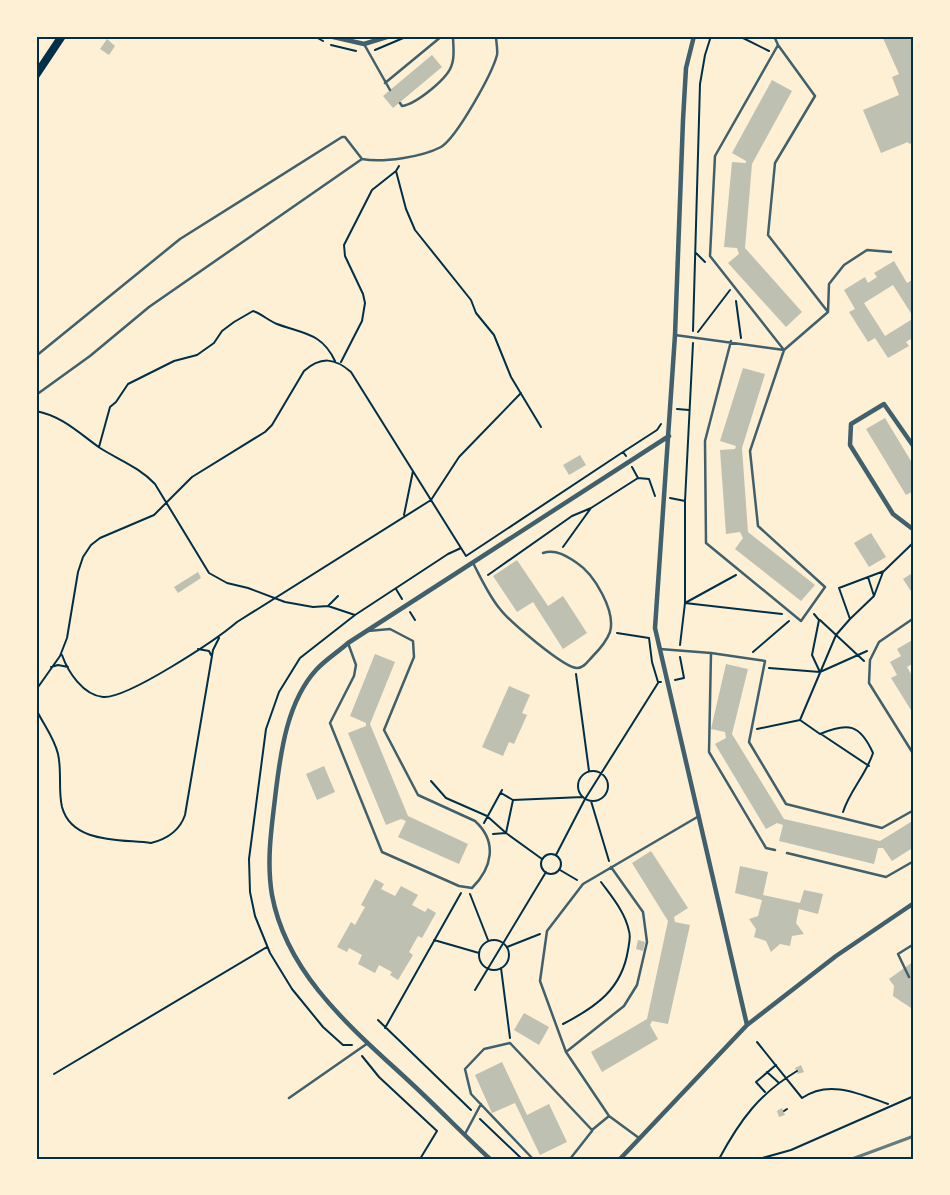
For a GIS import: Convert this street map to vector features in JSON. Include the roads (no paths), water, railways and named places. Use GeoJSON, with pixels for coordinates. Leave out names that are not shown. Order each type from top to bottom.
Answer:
{"type":"FeatureCollection","features":[{"type":"Feature","properties":{"kind":"highway"},"geometry":{"type":"LineString","coordinates":[[36,75],[62,36]]}},
{"type":"Feature","properties":{"kind":"street"},"geometry":{"type":"LineString","coordinates":[[329,36],[350,43],[364,44],[390,36]]}},
{"type":"Feature","properties":{"kind":"street"},"geometry":{"type":"LineString","coordinates":[[694,36],[686,68],[675,336],[656,628],[747,1024]]}},
{"type":"Feature","properties":{"kind":"street"},"geometry":{"type":"LineString","coordinates":[[914,447],[884,404],[851,424],[850,445],[893,514],[914,530]]}},
{"type":"Feature","properties":{"kind":"street"},"geometry":{"type":"LineString","coordinates":[[490,1159],[368,1043],[319,993],[284,937],[278,918],[268,865],[277,783],[285,737],[294,705],[306,683],[317,669],[348,643],[669,436]]}},
{"type":"Feature","properties":{"kind":"street"},"geometry":{"type":"LineString","coordinates":[[620,1159],[747,1024],[836,956],[914,904]]}},
{"type":"Feature","properties":{"kind":"lane"},"geometry":{"type":"LineString","coordinates":[[384,83],[442,36]]}},
{"type":"Feature","properties":{"kind":"lane"},"geometry":{"type":"LineString","coordinates":[[400,102],[402,106],[410,105],[449,74],[453,62],[453,36]]}},
{"type":"Feature","properties":{"kind":"lane"},"geometry":{"type":"LineString","coordinates":[[36,356],[180,240],[342,137],[345,137],[362,159],[371,161],[404,158],[426,153],[442,146],[457,131],[492,70],[497,53],[496,36]]}},
{"type":"Feature","properties":{"kind":"lane"},"geometry":{"type":"LineString","coordinates":[[774,36],[778,45],[815,96],[775,163],[768,235],[828,312]]}},
{"type":"Feature","properties":{"kind":"lane"},"geometry":{"type":"LineString","coordinates":[[364,44],[384,83],[390,90]]}},
{"type":"Feature","properties":{"kind":"lane"},"geometry":{"type":"LineString","coordinates":[[778,45],[715,156],[710,256],[784,350]]}},
{"type":"Feature","properties":{"kind":"lane"},"geometry":{"type":"LineString","coordinates":[[36,395],[90,356],[149,307],[362,159]]}},
{"type":"Feature","properties":{"kind":"lane"},"geometry":{"type":"LineString","coordinates":[[731,341],[705,441],[706,543],[801,621],[825,587],[758,526],[750,452],[784,350],[828,312],[829,284],[844,265],[867,250],[891,252]]}},
{"type":"Feature","properties":{"kind":"lane"},"geometry":{"type":"LineString","coordinates":[[675,336],[731,341],[784,350]]}},
{"type":"Feature","properties":{"kind":"lane"},"geometry":{"type":"LineString","coordinates":[[473,563],[500,610],[552,656],[575,668],[582,667],[597,652],[610,632],[610,614],[602,594],[588,570],[559,553],[550,550],[543,553]]}},
{"type":"Feature","properties":{"kind":"lane"},"geometry":{"type":"LineString","coordinates":[[914,618],[879,642],[870,666],[869,683],[914,754]]}},
{"type":"Feature","properties":{"kind":"lane"},"geometry":{"type":"LineString","coordinates":[[348,643],[356,665],[354,676],[330,723],[382,852],[472,888],[485,874],[490,852],[481,827],[418,795],[384,730],[414,657],[413,642],[390,629],[367,631]]}},
{"type":"Feature","properties":{"kind":"lane"},"geometry":{"type":"LineString","coordinates":[[660,649],[711,653],[765,661],[749,742],[786,804],[882,828],[914,810]]}},
{"type":"Feature","properties":{"kind":"lane"},"geometry":{"type":"LineString","coordinates":[[711,653],[709,752],[766,848],[775,850]]}},
{"type":"Feature","properties":{"kind":"lane"},"geometry":{"type":"LineString","coordinates":[[639,1138],[609,1116],[566,1052],[540,981],[547,931],[583,884],[699,816]]}},
{"type":"Feature","properties":{"kind":"lane"},"geometry":{"type":"LineString","coordinates":[[787,853],[886,877],[914,861]]}},
{"type":"Feature","properties":{"kind":"lane"},"geometry":{"type":"LineString","coordinates":[[566,1052],[624,1006],[637,985],[647,942],[643,912],[611,867]]}},
{"type":"Feature","properties":{"kind":"lane"},"geometry":{"type":"LineString","coordinates":[[909,977],[898,954],[914,944]]}},
{"type":"Feature","properties":{"kind":"lane"},"geometry":{"type":"LineString","coordinates":[[288,1098],[368,1043]]}},
{"type":"Feature","properties":{"kind":"lane"},"geometry":{"type":"LineString","coordinates":[[533,1159],[471,1094],[465,1069],[484,1049],[510,1043],[592,1130]]}},
{"type":"Feature","properties":{"kind":"lane"},"geometry":{"type":"LineString","coordinates":[[464,1135],[481,1104]]}},
{"type":"Feature","properties":{"kind":"lane"},"geometry":{"type":"LineString","coordinates":[[570,1159],[592,1130],[609,1116]]}},
{"type":"Feature","properties":{"kind":"railway"},"geometry":{"type":"LineString","coordinates":[[852,1159],[914,1136]]}}]}
